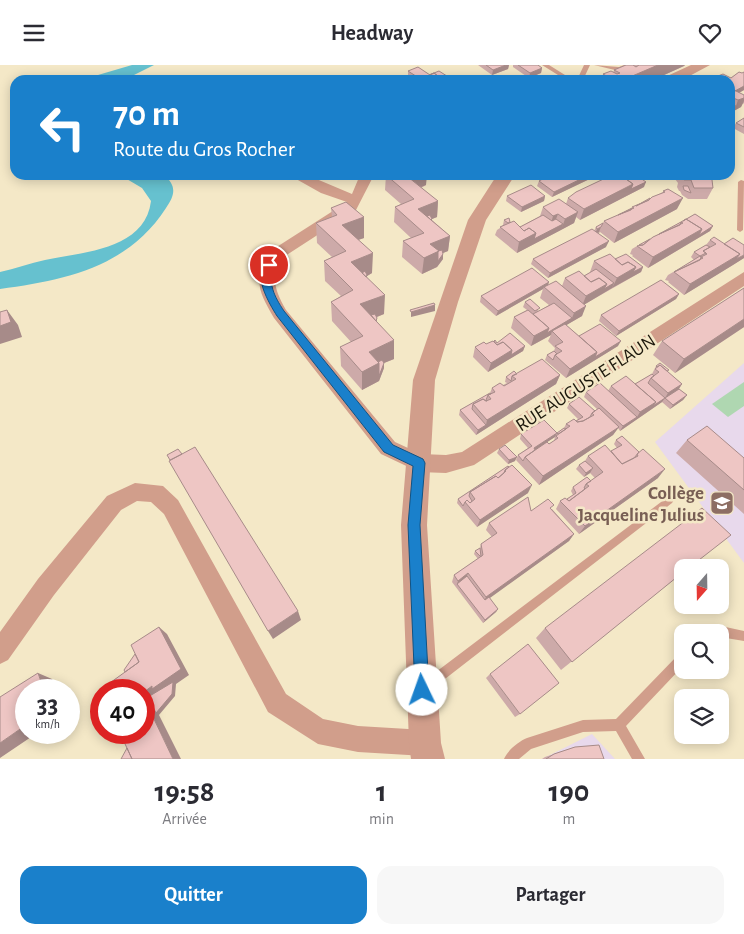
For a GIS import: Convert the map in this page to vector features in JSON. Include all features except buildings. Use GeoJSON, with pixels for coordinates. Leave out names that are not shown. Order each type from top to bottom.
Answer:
{"type":"FeatureCollection","features":[{"type":"Feature","properties":{"kind":"street"},"geometry":{"type":"LineString","coordinates":[[681,75],[703,65]]}},
{"type":"Feature","properties":{"kind":"street"},"geometry":{"type":"LineString","coordinates":[[306,180],[355,200]]}},
{"type":"Feature","properties":{"kind":"street"},"geometry":{"type":"LineString","coordinates":[[365,180],[351,207],[277,254],[269,265],[266,276],[268,294],[280,314],[388,448],[419,463]]}},
{"type":"Feature","properties":{"kind":"street"},"geometry":{"type":"LineString","coordinates":[[0,652],[46,587],[114,503],[135,492],[156,493],[171,507],[277,703],[318,731],[426,751],[414,525],[424,380],[448,302],[477,220],[503,180]]}},
{"type":"Feature","properties":{"kind":"street","name":"RUE AUGUSTE FLAUN"},"geometry":{"type":"LineString","coordinates":[[419,463],[446,464],[467,459],[744,278]]}},
{"type":"Feature","properties":{"kind":"lane"},"geometry":{"type":"LineString","coordinates":[[545,65],[562,75]]}},
{"type":"Feature","properties":{"kind":"lane"},"geometry":{"type":"LineString","coordinates":[[597,65],[619,69],[628,65]]}},
{"type":"Feature","properties":{"kind":"lane"},"geometry":{"type":"LineString","coordinates":[[740,229],[743,181]]}},
{"type":"Feature","properties":{"kind":"lane"},"geometry":{"type":"LineString","coordinates":[[422,690],[669,500]]}},
{"type":"Feature","properties":{"kind":"lane"},"geometry":{"type":"LineString","coordinates":[[729,633],[744,636]]}},
{"type":"Feature","properties":{"kind":"lane"},"geometry":{"type":"LineString","coordinates":[[510,759],[528,744],[583,726],[619,725],[674,667]]}},
{"type":"Feature","properties":{"kind":"lane"},"geometry":{"type":"LineString","coordinates":[[619,725],[639,759]]}},
{"type":"Feature","properties":{"kind":"shaded area","name":"Collège Jacqueline Julius"},"geometry":{"type":"Polygon","coordinates":[[[744,363],[744,563],[655,442],[744,363]]]}},
{"type":"Feature","properties":{"kind":"shaded area"},"geometry":{"type":"Polygon","coordinates":[[[592,734],[615,759],[542,759],[592,734]]]}},
{"type":"Feature","properties":{"kind":"green space"},"geometry":{"type":"Polygon","coordinates":[[[744,382],[744,406],[728,417],[712,404],[744,382]]]}},
{"type":"Feature","properties":{"kind":"water"},"geometry":{"type":"Polygon","coordinates":[[[132,65],[154,65],[134,75],[98,75],[132,65]]]}},
{"type":"Feature","properties":{"kind":"water"},"geometry":{"type":"Polygon","coordinates":[[[128,180],[169,180],[173,187],[173,195],[151,228],[133,244],[114,257],[72,275],[0,289],[0,272],[39,261],[94,251],[125,239],[137,230],[146,217],[151,201],[142,188],[128,180]]]}},
{"type":"Feature","properties":{"kind":"place","name":"Collège Jacqueline Julius"},"geometry":{"type":"Point","coordinates":[722,503]}},
{"type":"Feature","properties":{"kind":"route"},"geometry":{"type":"LineString","coordinates":[[269,265],[266,276],[268,294],[280,314],[388,448],[419,463],[414,525],[422,690]]}}]}
